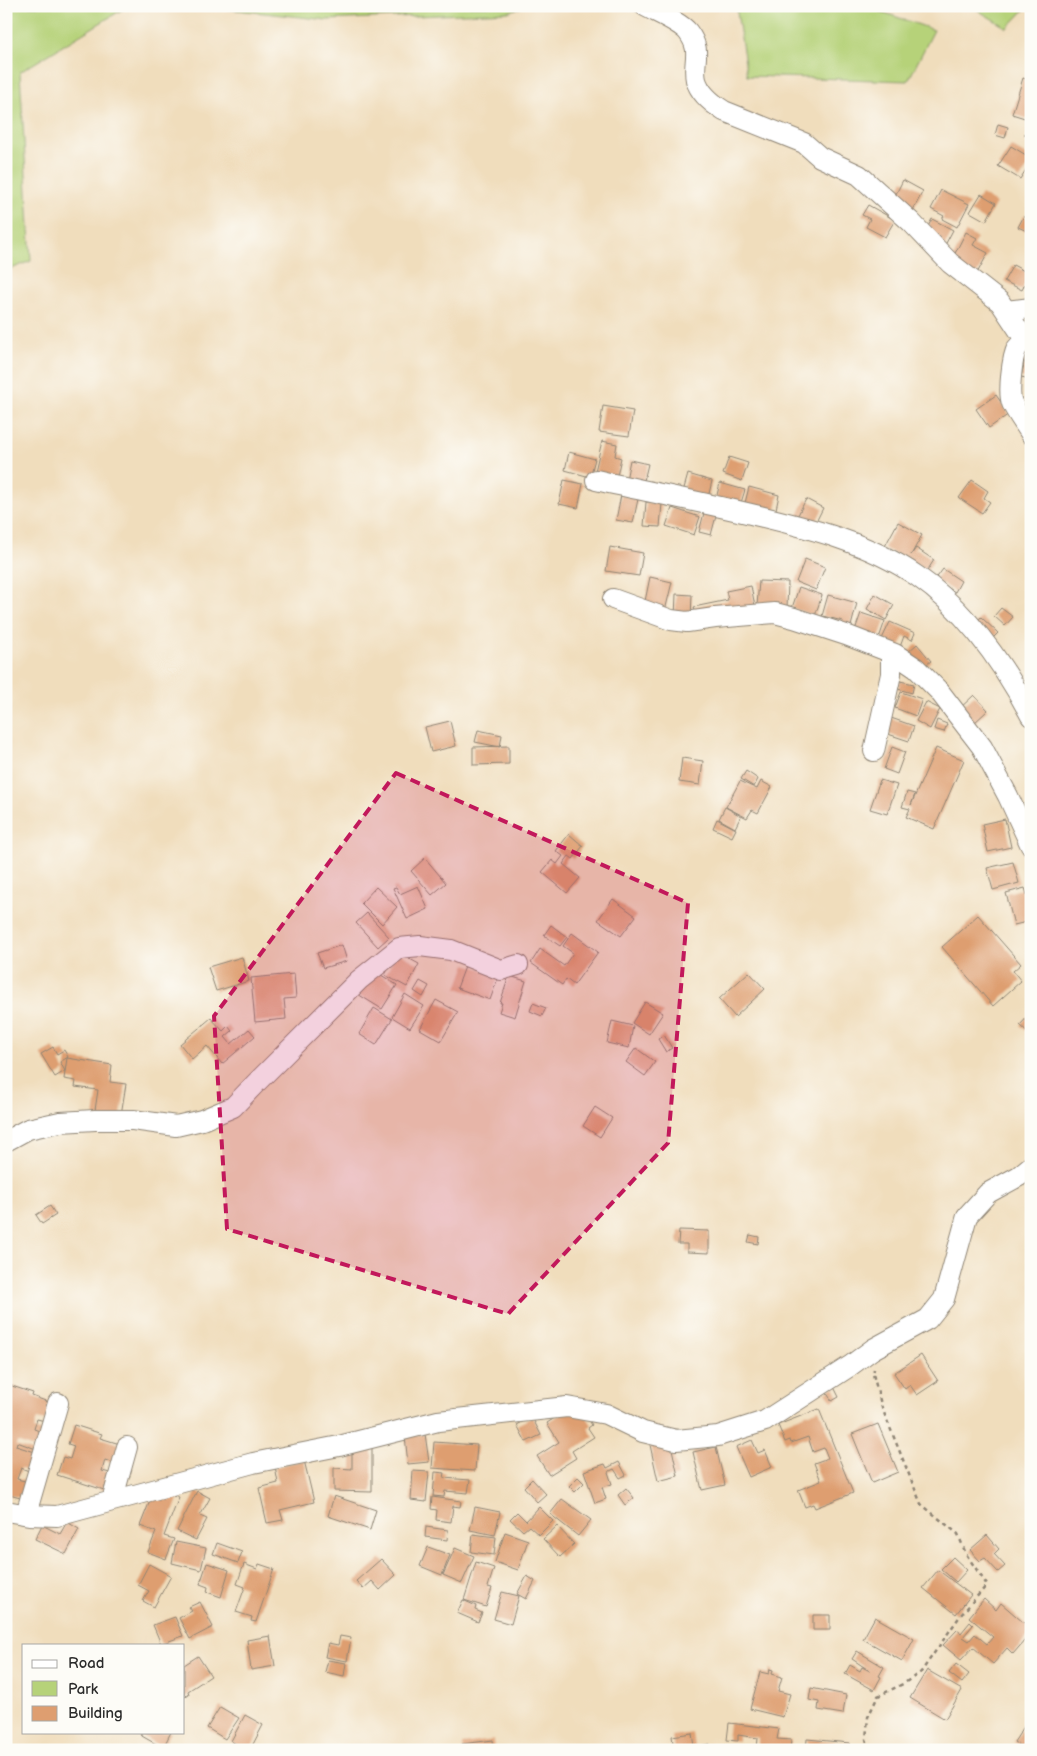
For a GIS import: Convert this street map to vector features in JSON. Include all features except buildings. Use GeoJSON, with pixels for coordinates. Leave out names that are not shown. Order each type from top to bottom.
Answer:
{"type":"FeatureCollection","features":[{"type":"Feature","properties":{"kind":"street"},"geometry":{"type":"LineString","coordinates":[[645,6],[687,31],[697,50],[696,81],[702,92],[712,103],[724,111],[804,144],[820,156],[859,175],[911,222],[950,263],[1000,302],[1028,341],[1017,348],[1012,369],[1010,394],[1012,403],[1031,434]]}},
{"type":"Feature","properties":{"kind":"street"},"geometry":{"type":"LineString","coordinates":[[1006,311],[1031,308]]}},
{"type":"Feature","properties":{"kind":"street"},"geometry":{"type":"LineString","coordinates":[[596,480],[804,527],[853,544],[890,560],[917,576],[948,601],[979,636],[1010,679],[1031,716]]}},
{"type":"Feature","properties":{"kind":"street"},"geometry":{"type":"LineString","coordinates":[[613,598],[671,620],[687,622],[775,614],[837,632],[891,653],[916,668],[939,691],[982,747],[1008,796],[1031,846]]}},
{"type":"Feature","properties":{"kind":"street"},"geometry":{"type":"LineString","coordinates":[[874,750],[890,674],[891,653]]}},
{"type":"Feature","properties":{"kind":"street"},"geometry":{"type":"LineString","coordinates":[[6,1141],[28,1129],[60,1122],[133,1120],[176,1126],[202,1120],[233,1107],[359,980],[399,948],[420,946],[451,950],[501,970],[518,965]]}},
{"type":"Feature","properties":{"kind":"street"},"geometry":{"type":"LineString","coordinates":[[58,1403],[16,1513],[57,1516],[253,1462],[339,1446],[438,1421],[527,1410],[567,1407],[606,1414],[643,1432],[676,1440],[718,1436],[765,1421],[882,1344],[928,1319],[944,1299],[967,1216],[988,1193],[1019,1176],[1031,1166]]}},
{"type":"Feature","properties":{"kind":"street"},"geometry":{"type":"LineString","coordinates":[[112,1501],[127,1447]]}},
{"type":"Feature","properties":{"kind":"path"},"geometry":{"type":"LineString","coordinates":[[1025,135],[1031,125]]}},
{"type":"Feature","properties":{"kind":"path"},"geometry":{"type":"LineString","coordinates":[[869,1750],[866,1739],[868,1717],[878,1696],[903,1684],[921,1672],[960,1616],[987,1586],[966,1554],[958,1534],[921,1504],[882,1408],[873,1374],[882,1344]]}},
{"type":"Feature","properties":{"kind":"highlighted area"},"geometry":{"type":"Polygon","coordinates":[[[396,773],[688,903],[668,1143],[508,1314],[227,1229],[214,1016],[396,773]]]}},
{"type":"Feature","properties":{"kind":"green space"},"geometry":{"type":"Polygon","coordinates":[[[6,6],[128,6],[20,72],[31,261],[6,271],[6,6]]]}},
{"type":"Feature","properties":{"kind":"green space"},"geometry":{"type":"Polygon","coordinates":[[[201,6],[524,6],[508,12],[327,20],[201,6]]]}},
{"type":"Feature","properties":{"kind":"green space"},"geometry":{"type":"Polygon","coordinates":[[[736,6],[865,6],[934,30],[908,81],[747,76],[736,6]]]}},
{"type":"Feature","properties":{"kind":"green space"},"geometry":{"type":"Polygon","coordinates":[[[971,6],[1028,6],[1007,28],[971,6]]]}}]}
